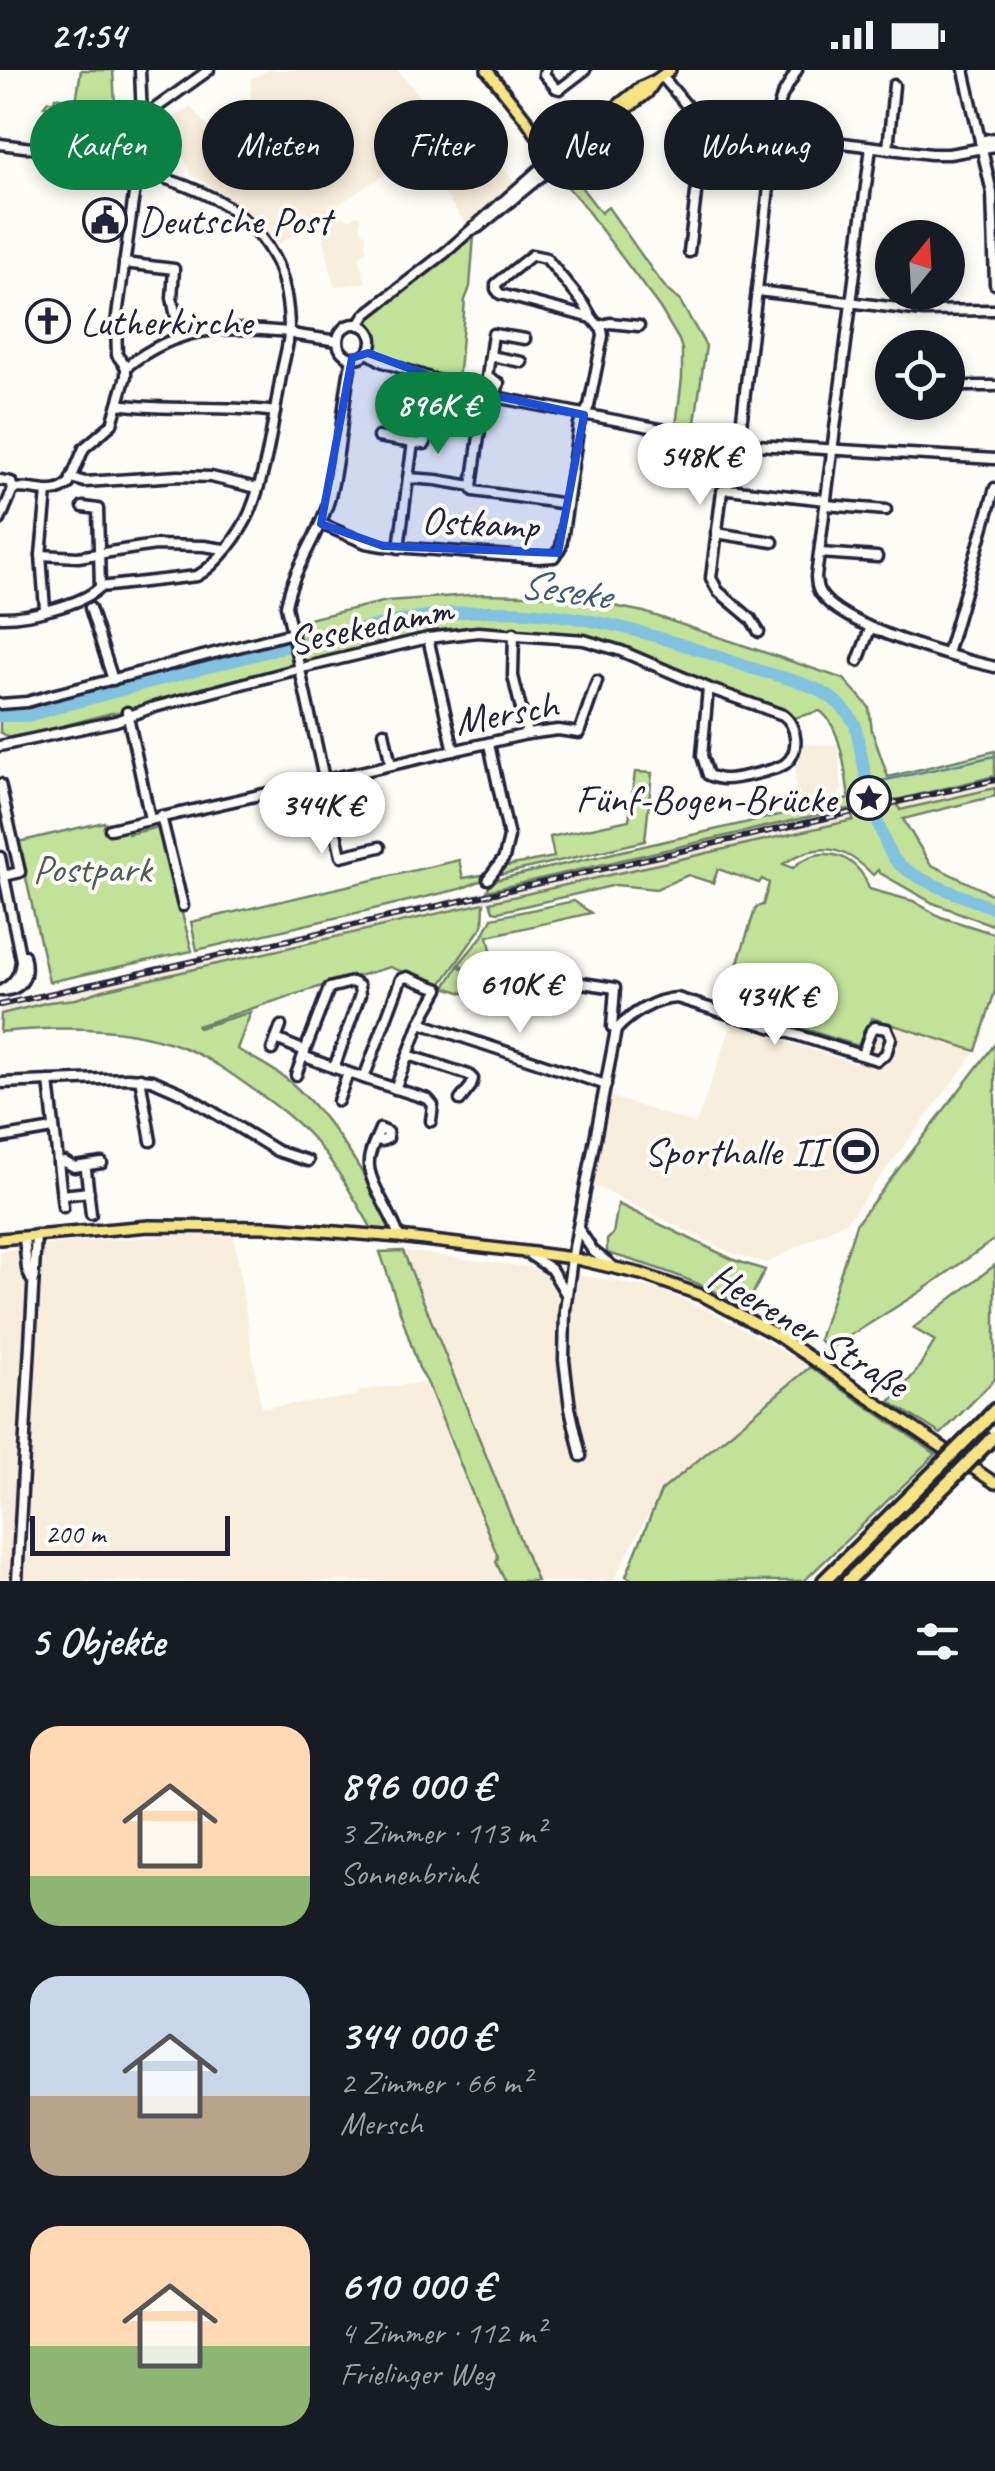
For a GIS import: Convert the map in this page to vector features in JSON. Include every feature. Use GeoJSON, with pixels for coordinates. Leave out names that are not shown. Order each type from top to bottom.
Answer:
{"type":"FeatureCollection","features":[{"type":"Feature","properties":{"kind":"highway"},"geometry":{"type":"LineString","coordinates":[[824,1581],[995,1410]]}},
{"type":"Feature","properties":{"kind":"highway"},"geometry":{"type":"LineString","coordinates":[[848,1581],[994,1435]]}},
{"type":"Feature","properties":{"kind":"main road"},"geometry":{"type":"LineString","coordinates":[[487,70],[528,122]]}},
{"type":"Feature","properties":{"kind":"main road"},"geometry":{"type":"LineString","coordinates":[[625,100],[663,75]]}},
{"type":"Feature","properties":{"kind":"main road"},"geometry":{"type":"LineString","coordinates":[[638,100],[663,75]]}},
{"type":"Feature","properties":{"kind":"main road","name":"Heerener Straße"},"geometry":{"type":"LineString","coordinates":[[0,1239],[148,1226],[225,1226],[399,1237],[572,1258],[612,1267],[677,1286],[735,1311],[850,1383],[995,1483]]}},
{"type":"Feature","properties":{"kind":"street"},"geometry":{"type":"LineString","coordinates":[[140,70],[141,100]]}},
{"type":"Feature","properties":{"kind":"street"},"geometry":{"type":"LineString","coordinates":[[167,100],[209,70]]}},
{"type":"Feature","properties":{"kind":"street"},"geometry":{"type":"LineString","coordinates":[[545,70],[544,74],[560,89],[585,70]]}},
{"type":"Feature","properties":{"kind":"street"},"geometry":{"type":"LineString","coordinates":[[781,100],[797,70]]}},
{"type":"Feature","properties":{"kind":"street"},"geometry":{"type":"LineString","coordinates":[[964,70],[992,193],[995,284]]}},
{"type":"Feature","properties":{"kind":"street"},"geometry":{"type":"LineString","coordinates":[[663,75],[682,100]]}},
{"type":"Feature","properties":{"kind":"street"},"geometry":{"type":"LineString","coordinates":[[888,150],[894,85]]}},
{"type":"Feature","properties":{"kind":"street"},"geometry":{"type":"LineString","coordinates":[[844,144],[949,154],[995,138]]}},
{"type":"Feature","properties":{"kind":"street"},"geometry":{"type":"LineString","coordinates":[[0,144],[30,148]]}},
{"type":"Feature","properties":{"kind":"street"},"geometry":{"type":"LineString","coordinates":[[981,145],[995,146]]}},
{"type":"Feature","properties":{"kind":"street"},"geometry":{"type":"LineString","coordinates":[[871,147],[816,578],[822,596],[870,628],[995,667]]}},
{"type":"Feature","properties":{"kind":"street"},"geometry":{"type":"LineString","coordinates":[[359,325],[366,314],[528,180]]}},
{"type":"Feature","properties":{"kind":"street"},"geometry":{"type":"LineString","coordinates":[[0,618],[81,600],[100,588],[196,576],[206,571],[244,523],[257,488],[290,332],[280,270],[243,218],[212,196],[182,183]]}},
{"type":"Feature","properties":{"kind":"street"},"geometry":{"type":"LineString","coordinates":[[126,366],[118,355],[116,335],[135,190]]}},
{"type":"Feature","properties":{"kind":"street"},"geometry":{"type":"LineString","coordinates":[[689,252],[697,190]]}},
{"type":"Feature","properties":{"kind":"street"},"geometry":{"type":"LineString","coordinates":[[739,444],[768,190]]}},
{"type":"Feature","properties":{"kind":"street"},"geometry":{"type":"LineString","coordinates":[[595,322],[546,258],[532,255],[496,284],[497,292],[506,296],[595,322],[639,326]]}},
{"type":"Feature","properties":{"kind":"street"},"geometry":{"type":"LineString","coordinates":[[124,263],[174,268],[172,298],[180,336]]}},
{"type":"Feature","properties":{"kind":"street"},"geometry":{"type":"LineString","coordinates":[[756,290],[923,311],[995,310]]}},
{"type":"Feature","properties":{"kind":"street","name":"Ostkamp"},"geometry":{"type":"LineString","coordinates":[[321,524],[366,542],[399,548],[550,559],[561,547],[577,436],[589,406],[604,336],[595,322]]}},
{"type":"Feature","properties":{"kind":"street"},"geometry":{"type":"LineString","coordinates":[[359,325],[372,336],[371,348],[368,353],[352,358],[342,352],[338,341],[345,328],[359,325]]}},
{"type":"Feature","properties":{"kind":"street"},"geometry":{"type":"LineString","coordinates":[[0,480],[48,492],[64,488],[81,454],[109,428],[126,366],[180,336],[214,330],[290,332],[338,341]]}},
{"type":"Feature","properties":{"kind":"street"},"geometry":{"type":"LineString","coordinates":[[496,397],[499,382],[487,377],[493,334],[525,340]]}},
{"type":"Feature","properties":{"kind":"street"},"geometry":{"type":"LineString","coordinates":[[368,353],[400,368],[496,397],[739,444],[995,459]]}},
{"type":"Feature","properties":{"kind":"street"},"geometry":{"type":"LineString","coordinates":[[490,356],[522,362]]}},
{"type":"Feature","properties":{"kind":"street"},"geometry":{"type":"LineString","coordinates":[[352,358],[330,496],[286,606],[341,856],[380,847]]}},
{"type":"Feature","properties":{"kind":"street"},"geometry":{"type":"LineString","coordinates":[[965,386],[995,386]]}},
{"type":"Feature","properties":{"kind":"street"},"geometry":{"type":"LineString","coordinates":[[484,394],[474,491],[567,504]]}},
{"type":"Feature","properties":{"kind":"street"},"geometry":{"type":"LineString","coordinates":[[118,404],[223,406],[275,412]]}},
{"type":"Feature","properties":{"kind":"street"},"geometry":{"type":"LineString","coordinates":[[378,438],[425,444],[427,427]]}},
{"type":"Feature","properties":{"kind":"street"},"geometry":{"type":"LineString","coordinates":[[399,548],[412,443]]}},
{"type":"Feature","properties":{"kind":"street"},"geometry":{"type":"LineString","coordinates":[[71,478],[85,482],[211,477],[257,488]]}},
{"type":"Feature","properties":{"kind":"street"},"geometry":{"type":"LineString","coordinates":[[408,478],[472,486]]}},
{"type":"Feature","properties":{"kind":"street"},"geometry":{"type":"LineString","coordinates":[[0,520],[12,486]]}},
{"type":"Feature","properties":{"kind":"street"},"geometry":{"type":"LineString","coordinates":[[948,654],[990,523],[995,488]]}},
{"type":"Feature","properties":{"kind":"street"},"geometry":{"type":"LineString","coordinates":[[759,632],[751,619],[714,585],[711,570],[722,491],[886,510]]}},
{"type":"Feature","properties":{"kind":"street"},"geometry":{"type":"LineString","coordinates":[[46,609],[40,555],[48,492]]}},
{"type":"Feature","properties":{"kind":"street"},"geometry":{"type":"LineString","coordinates":[[84,507],[98,509],[100,588]]}},
{"type":"Feature","properties":{"kind":"street"},"geometry":{"type":"LineString","coordinates":[[716,533],[773,542]]}},
{"type":"Feature","properties":{"kind":"street"},"geometry":{"type":"LineString","coordinates":[[40,555],[78,557],[132,547],[180,545],[224,550]]}},
{"type":"Feature","properties":{"kind":"street"},"geometry":{"type":"LineString","coordinates":[[820,553],[877,557]]}},
{"type":"Feature","properties":{"kind":"street"},"geometry":{"type":"LineString","coordinates":[[90,608],[113,680]]}},
{"type":"Feature","properties":{"kind":"street"},"geometry":{"type":"LineString","coordinates":[[858,661],[870,628]]}},
{"type":"Feature","properties":{"kind":"street","name":"Sesekedamm"},"geometry":{"type":"LineString","coordinates":[[0,743],[102,722],[138,708],[151,708],[428,638],[478,632],[584,640],[621,650],[788,718],[795,731],[790,758],[783,765],[726,780],[708,774],[702,756],[708,688]]}},
{"type":"Feature","properties":{"kind":"street"},"geometry":{"type":"LineString","coordinates":[[514,633],[513,676],[527,734]]}},
{"type":"Feature","properties":{"kind":"street"},"geometry":{"type":"LineString","coordinates":[[0,704],[27,702],[292,636]]}},
{"type":"Feature","properties":{"kind":"street"},"geometry":{"type":"LineString","coordinates":[[428,638],[454,751]]}},
{"type":"Feature","properties":{"kind":"street","name":"Mersch"},"geometry":{"type":"LineString","coordinates":[[110,828],[527,734],[579,732],[597,681]]}},
{"type":"Feature","properties":{"kind":"street"},"geometry":{"type":"LineString","coordinates":[[127,714],[150,819]]}},
{"type":"Feature","properties":{"kind":"street"},"geometry":{"type":"LineString","coordinates":[[384,732],[392,765]]}},
{"type":"Feature","properties":{"kind":"street"},"geometry":{"type":"LineString","coordinates":[[488,879],[504,858],[509,837],[489,744]]}},
{"type":"Feature","properties":{"kind":"street"},"geometry":{"type":"LineString","coordinates":[[0,784],[20,872],[4,876]]}},
{"type":"Feature","properties":{"kind":"street"},"geometry":{"type":"LineString","coordinates":[[161,816],[183,906]]}},
{"type":"Feature","properties":{"kind":"street"},"geometry":{"type":"LineString","coordinates":[[0,858],[27,968],[18,987],[0,991]]}},
{"type":"Feature","properties":{"kind":"street"},"geometry":{"type":"LineString","coordinates":[[364,1078],[403,977],[439,988],[420,1023],[395,1088]]}},
{"type":"Feature","properties":{"kind":"street"},"geometry":{"type":"LineString","coordinates":[[569,979],[615,988],[612,1027],[616,1030]]}},
{"type":"Feature","properties":{"kind":"street"},"geometry":{"type":"LineString","coordinates":[[296,1075],[329,988],[356,983],[360,995],[334,1068]]}},
{"type":"Feature","properties":{"kind":"street"},"geometry":{"type":"LineString","coordinates":[[581,1456],[564,1360],[566,1294],[616,1030],[660,1001],[677,998],[877,1060],[882,1058],[891,1038],[886,1029],[871,1030],[862,1055]]}},
{"type":"Feature","properties":{"kind":"street"},"geometry":{"type":"LineString","coordinates":[[420,1023],[606,1084]]}},
{"type":"Feature","properties":{"kind":"street"},"geometry":{"type":"LineString","coordinates":[[272,1050],[281,1026]]}},
{"type":"Feature","properties":{"kind":"street"},"geometry":{"type":"LineString","coordinates":[[276,1040],[334,1068],[428,1098],[433,1104],[431,1121]]}},
{"type":"Feature","properties":{"kind":"street"},"geometry":{"type":"LineString","coordinates":[[408,1055],[469,1075],[472,1086],[460,1100]]}},
{"type":"Feature","properties":{"kind":"street"},"geometry":{"type":"LineString","coordinates":[[338,1101],[348,1073]]}},
{"type":"Feature","properties":{"kind":"street"},"geometry":{"type":"LineString","coordinates":[[140,1078],[151,1141]]}},
{"type":"Feature","properties":{"kind":"street"},"geometry":{"type":"LineString","coordinates":[[0,1083],[152,1080],[182,1093],[277,1151],[308,1161]]}},
{"type":"Feature","properties":{"kind":"street"},"geometry":{"type":"LineString","coordinates":[[49,1081],[64,1207]]}},
{"type":"Feature","properties":{"kind":"street"},"geometry":{"type":"LineString","coordinates":[[0,1138],[53,1129]]}},
{"type":"Feature","properties":{"kind":"street"},"geometry":{"type":"LineString","coordinates":[[376,1140],[369,1172],[399,1237]]}},
{"type":"Feature","properties":{"kind":"street"},"geometry":{"type":"LineString","coordinates":[[58,1163],[74,1167],[102,1163]]}},
{"type":"Feature","properties":{"kind":"street"},"geometry":{"type":"LineString","coordinates":[[86,1170],[91,1214]]}},
{"type":"Feature","properties":{"kind":"street"},"geometry":{"type":"LineString","coordinates":[[62,1195],[88,1192]]}},
{"type":"Feature","properties":{"kind":"street"},"geometry":{"type":"LineString","coordinates":[[578,1228],[593,1252],[612,1267]]}},
{"type":"Feature","properties":{"kind":"street"},"geometry":{"type":"LineString","coordinates":[[24,1236],[33,1284]]}},
{"type":"Feature","properties":{"kind":"street"},"geometry":{"type":"LineString","coordinates":[[16,1581],[36,1236]]}},
{"type":"Feature","properties":{"kind":"street"},"geometry":{"type":"LineString","coordinates":[[525,1252],[552,1269],[566,1294]]}},
{"type":"Feature","properties":{"kind":"highlighted area"},"geometry":{"type":"Polygon","coordinates":[[[368,353],[465,389],[584,415],[558,553],[383,546],[321,524],[352,358],[368,353]]]}},
{"type":"Feature","properties":{"kind":"shaded area"},"geometry":{"type":"Polygon","coordinates":[[[268,70],[397,70],[424,100],[374,100],[374,181],[278,245],[250,213],[216,190],[354,190],[354,100],[250,100],[251,79],[268,70]]]}},
{"type":"Feature","properties":{"kind":"shaded area"},"geometry":{"type":"Polygon","coordinates":[[[190,106],[202,120],[202,181],[191,175],[182,157],[182,112],[190,106]]]}},
{"type":"Feature","properties":{"kind":"shaded area"},"geometry":{"type":"Polygon","coordinates":[[[508,174],[516,184],[467,226],[442,190],[508,190],[508,174]]]}},
{"type":"Feature","properties":{"kind":"shaded area"},"geometry":{"type":"Polygon","coordinates":[[[337,214],[351,219],[361,216],[366,252],[359,257],[366,282],[334,287],[324,239],[330,219],[337,214]]]}},
{"type":"Feature","properties":{"kind":"shaded area"},"geometry":{"type":"Polygon","coordinates":[[[800,744],[838,745],[842,789],[838,796],[796,806],[795,760],[800,744]]]}},
{"type":"Feature","properties":{"kind":"shaded area"},"geometry":{"type":"Polygon","coordinates":[[[995,776],[995,788],[895,811],[893,800],[995,776]]]}},
{"type":"Feature","properties":{"kind":"shaded area"},"geometry":{"type":"Polygon","coordinates":[[[856,808],[858,819],[0,1014],[0,1002],[856,808]]]}},
{"type":"Feature","properties":{"kind":"shaded area"},"geometry":{"type":"Polygon","coordinates":[[[872,1017],[976,1051],[847,1221],[767,1263],[736,1255],[593,1185],[611,1097],[696,1124],[732,1024],[856,1064],[872,1017]]]}},
{"type":"Feature","properties":{"kind":"shaded area"},"geometry":{"type":"Polygon","coordinates":[[[180,1235],[234,1236],[261,1408],[358,1396],[358,1391],[427,1382],[505,1581],[0,1581],[0,1251],[180,1235]]]}},
{"type":"Feature","properties":{"kind":"shaded area"},"geometry":{"type":"Polygon","coordinates":[[[403,1251],[557,1271],[657,1289],[716,1314],[810,1367],[661,1491],[613,1581],[537,1581],[403,1251]]]}},
{"type":"Feature","properties":{"kind":"green space"},"geometry":{"type":"Polygon","coordinates":[[[81,70],[113,70],[115,100],[76,100],[81,70]]]}},
{"type":"Feature","properties":{"kind":"green space"},"geometry":{"type":"Polygon","coordinates":[[[570,190],[584,190],[601,213],[608,207],[668,291],[680,301],[706,346],[694,429],[676,426],[682,378],[679,340],[660,308],[570,190]]]}},
{"type":"Feature","properties":{"kind":"green space"},"geometry":{"type":"Polygon","coordinates":[[[474,236],[458,383],[380,355],[375,350],[377,337],[368,321],[474,236]]]}},
{"type":"Feature","properties":{"kind":"green space"},"geometry":{"type":"Polygon","coordinates":[[[484,594],[563,596],[644,612],[844,679],[869,707],[872,731],[888,777],[995,751],[995,776],[896,800],[900,810],[995,788],[995,796],[903,819],[930,864],[995,896],[995,926],[933,903],[878,870],[873,875],[841,852],[819,849],[783,864],[793,868],[814,855],[837,856],[857,867],[869,889],[913,901],[941,917],[995,934],[995,991],[976,1051],[872,1018],[862,1047],[727,1005],[756,907],[763,905],[769,883],[762,879],[759,883],[718,869],[713,883],[688,875],[656,889],[616,885],[493,911],[490,902],[853,820],[851,809],[834,811],[487,891],[491,881],[849,799],[838,738],[820,711],[794,718],[595,641],[517,632],[423,638],[36,733],[9,737],[0,732],[0,703],[8,705],[300,631],[295,622],[387,601],[484,594]]]}},
{"type":"Feature","properties":{"kind":"green space"},"geometry":{"type":"Polygon","coordinates":[[[635,772],[652,773],[645,841],[498,872],[502,867],[554,857],[550,837],[629,820],[635,772]]]}},
{"type":"Feature","properties":{"kind":"green space","name":"Postpark"},"geometry":{"type":"Polygon","coordinates":[[[104,822],[106,828],[122,825],[128,834],[159,827],[192,951],[49,982],[18,842],[104,822]]]}},
{"type":"Feature","properties":{"kind":"green space"},"geometry":{"type":"Polygon","coordinates":[[[459,860],[463,878],[488,874],[460,889],[197,950],[191,922],[459,860]]]}},
{"type":"Feature","properties":{"kind":"green space"},"geometry":{"type":"Polygon","coordinates":[[[574,901],[591,913],[488,936],[503,1006],[445,987],[458,966],[470,973],[459,964],[492,918],[574,901]]]}},
{"type":"Feature","properties":{"kind":"green space"},"geometry":{"type":"Polygon","coordinates":[[[484,903],[483,925],[440,986],[390,967],[197,1026],[251,1012],[237,1049],[290,1082],[325,1118],[371,1187],[390,1230],[372,1229],[333,1165],[296,1122],[201,1056],[161,1040],[115,1031],[69,1028],[0,1032],[1,1014],[484,903]]]}},
{"type":"Feature","properties":{"kind":"green space"},"geometry":{"type":"Polygon","coordinates":[[[995,1044],[995,1239],[829,1349],[819,1340],[856,1224],[995,1044]]]}},
{"type":"Feature","properties":{"kind":"green space"},"geometry":{"type":"Polygon","coordinates":[[[618,1204],[734,1260],[765,1270],[749,1301],[744,1307],[677,1275],[607,1253],[618,1204]]]}},
{"type":"Feature","properties":{"kind":"green space"},"geometry":{"type":"Polygon","coordinates":[[[403,1251],[537,1581],[505,1581],[496,1562],[498,1557],[419,1368],[380,1252],[403,1251]]]}},
{"type":"Feature","properties":{"kind":"green space"},"geometry":{"type":"Polygon","coordinates":[[[995,1265],[995,1379],[941,1434],[890,1402],[916,1372],[935,1341],[913,1328],[995,1265]]]}},
{"type":"Feature","properties":{"kind":"green space"},"geometry":{"type":"Polygon","coordinates":[[[810,1367],[936,1454],[804,1581],[634,1581],[626,1576],[661,1491],[810,1367]]]}},
{"type":"Feature","properties":{"kind":"waterway","name":"Seseke"},"geometry":{"type":"LineString","coordinates":[[0,716],[27,716],[271,651],[418,618],[463,612],[519,612],[618,626],[807,685],[834,699],[855,724],[872,800],[892,856],[923,879],[995,909]]}},
{"type":"Feature","properties":{"kind":"waterway"},"geometry":{"type":"LineString","coordinates":[[868,784],[995,756]]}},
{"type":"Feature","properties":{"kind":"railway"},"geometry":{"type":"LineString","coordinates":[[0,1005],[995,780]]}},
{"type":"Feature","properties":{"kind":"place","name":"Deutsche Post"},"geometry":{"type":"Point","coordinates":[105,220]}},
{"type":"Feature","properties":{"kind":"place","name":"Lutherkirche"},"geometry":{"type":"Point","coordinates":[48,321]}},
{"type":"Feature","properties":{"kind":"place","name":"Fünf-Bogen-Brücke"},"geometry":{"type":"Point","coordinates":[869,798]}},
{"type":"Feature","properties":{"kind":"place","name":"Sporthalle II"},"geometry":{"type":"Point","coordinates":[856,1151]}}]}
